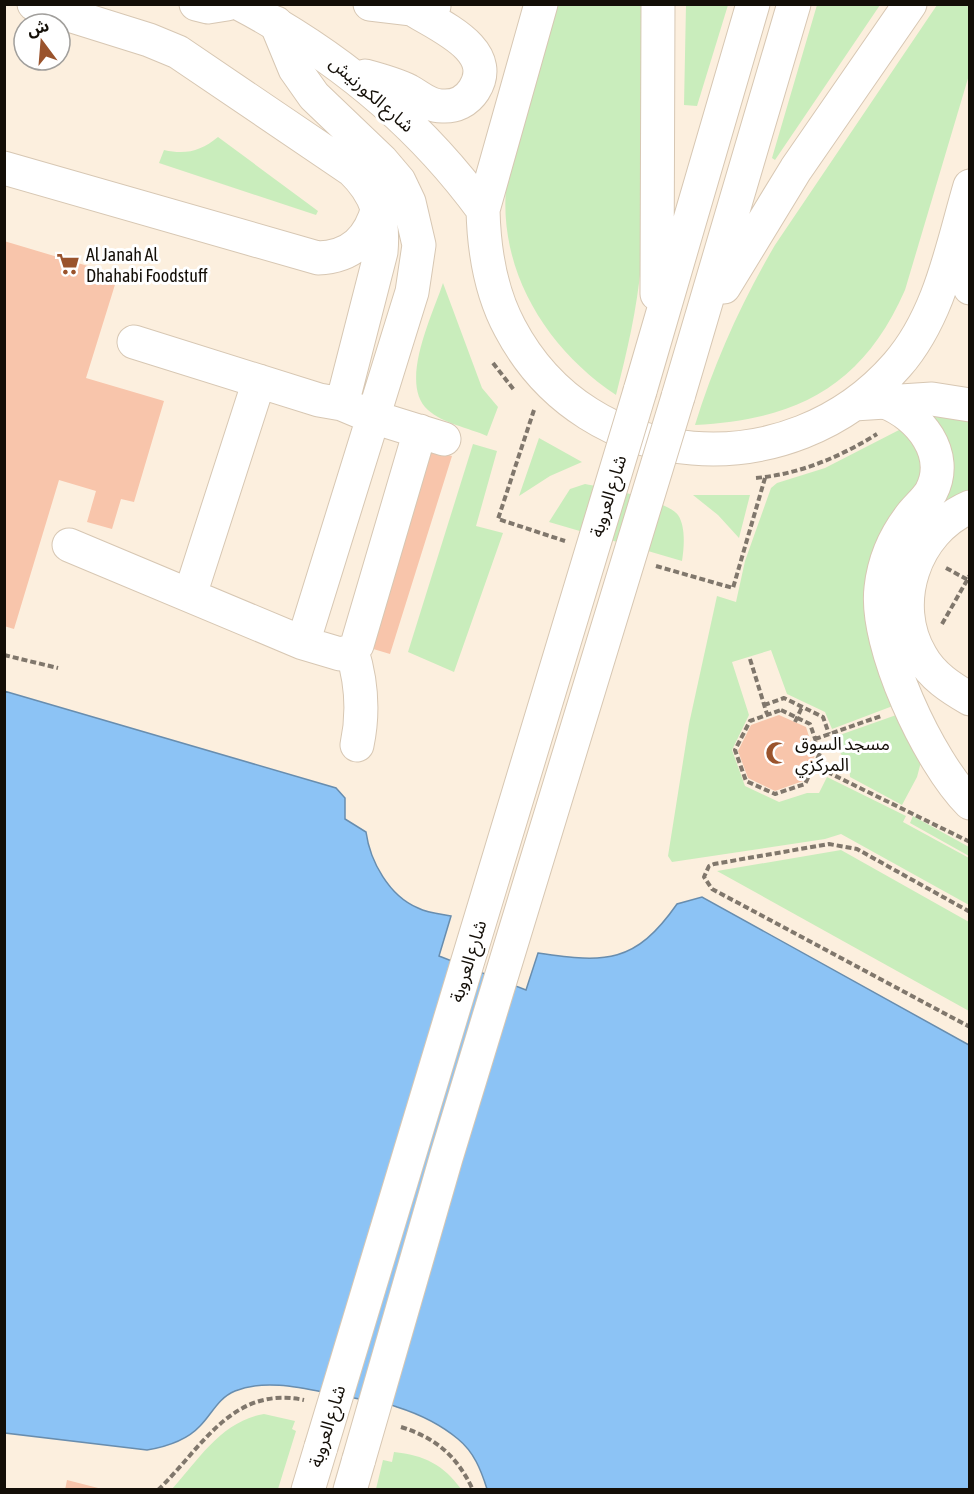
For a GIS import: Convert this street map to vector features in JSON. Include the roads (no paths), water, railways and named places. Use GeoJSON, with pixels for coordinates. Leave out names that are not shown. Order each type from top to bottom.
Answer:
{"type":"FeatureCollection","features":[{"type":"Feature","properties":{"kind":"main road"},"geometry":{"type":"LineString","coordinates":[[34,4],[149,40],[178,52],[352,170],[372,193],[383,229],[381,252],[342,404]]}},
{"type":"Feature","properties":{"kind":"main road"},"geometry":{"type":"LineString","coordinates":[[196,4],[208,7],[227,4]]}},
{"type":"Feature","properties":{"kind":"main road","name":"شارع الكورنيش"},"geometry":{"type":"LineString","coordinates":[[240,4],[276,23],[351,74],[423,138],[463,182],[483,210]]}},
{"type":"Feature","properties":{"kind":"main road"},"geometry":{"type":"LineString","coordinates":[[351,74],[386,82],[429,104],[441,106],[464,101],[473,92],[480,69],[471,47],[425,7],[370,4]]}},
{"type":"Feature","properties":{"kind":"main road","name":"شارع العروبة"},"geometry":{"type":"LineString","coordinates":[[541,4],[483,210],[483,241],[488,271],[510,328],[546,377],[568,398],[602,421],[650,441],[680,447],[710,450],[741,448],[771,443],[801,434],[870,403],[915,340],[941,287],[969,186]]}},
{"type":"Feature","properties":{"kind":"main road"},"geometry":{"type":"LineString","coordinates":[[657,333],[658,4]]}},
{"type":"Feature","properties":{"kind":"main road","name":"شارع العروبة"},"geometry":{"type":"LineString","coordinates":[[308,1490],[640,391],[753,4]]}},
{"type":"Feature","properties":{"kind":"main road","name":"شارع العروبة"},"geometry":{"type":"LineString","coordinates":[[350,1490],[480,1047],[678,397],[794,4]]}},
{"type":"Feature","properties":{"kind":"main road"},"geometry":{"type":"LineString","coordinates":[[696,336],[767,214],[910,4]]}},
{"type":"Feature","properties":{"kind":"main road"},"geometry":{"type":"LineString","coordinates":[[276,23],[295,69],[314,96],[382,161],[399,181],[409,202],[419,245],[412,292],[303,643]]}},
{"type":"Feature","properties":{"kind":"main road"},"geometry":{"type":"LineString","coordinates":[[4,168],[318,258],[332,258],[357,246],[374,224],[378,207]]}},
{"type":"Feature","properties":{"kind":"main road"},"geometry":{"type":"LineString","coordinates":[[957,231],[969,288]]}},
{"type":"Feature","properties":{"kind":"main road"},"geometry":{"type":"LineString","coordinates":[[69,545],[303,643],[340,654],[352,651],[357,645],[432,435],[373,417],[342,404],[319,400],[134,342]]}},
{"type":"Feature","properties":{"kind":"main road"},"geometry":{"type":"LineString","coordinates":[[190,596],[260,381]]}},
{"type":"Feature","properties":{"kind":"main road"},"geometry":{"type":"LineString","coordinates":[[870,403],[932,399],[969,405]]}},
{"type":"Feature","properties":{"kind":"main road"},"geometry":{"type":"LineString","coordinates":[[870,403],[906,412],[922,428],[933,448],[937,470],[931,492],[905,523],[891,551],[881,586],[882,627],[886,647],[932,752],[955,788],[969,803]]}},
{"type":"Feature","properties":{"kind":"main road"},"geometry":{"type":"LineString","coordinates":[[969,507],[946,521],[931,536],[912,570],[907,605],[909,623],[921,657],[953,690],[969,699]]}},
{"type":"Feature","properties":{"kind":"main road"},"geometry":{"type":"LineString","coordinates":[[352,651],[361,688],[361,726],[357,745]]}},
{"type":"Feature","properties":{"kind":"water"},"geometry":{"type":"Polygon","coordinates":[[[4,691],[336,788],[345,798],[345,819],[366,832],[377,866],[398,895],[418,908],[451,916],[439,956],[526,990],[538,953],[582,958],[617,955],[632,949],[647,938],[662,924],[677,904],[702,897],[969,1045],[969,1489],[487,1489],[473,1456],[464,1444],[429,1420],[385,1403],[277,1385],[248,1387],[229,1394],[195,1431],[168,1445],[147,1450],[5,1433],[4,691]]]}},
{"type":"Feature","properties":{"kind":"place","name":"Al Janah Al Dhahabi Foodstuff"},"geometry":{"type":"Point","coordinates":[68,264]}},
{"type":"Feature","properties":{"kind":"place","name":"مسجد السوق المركزي"},"geometry":{"type":"Point","coordinates":[777,753]}}]}
